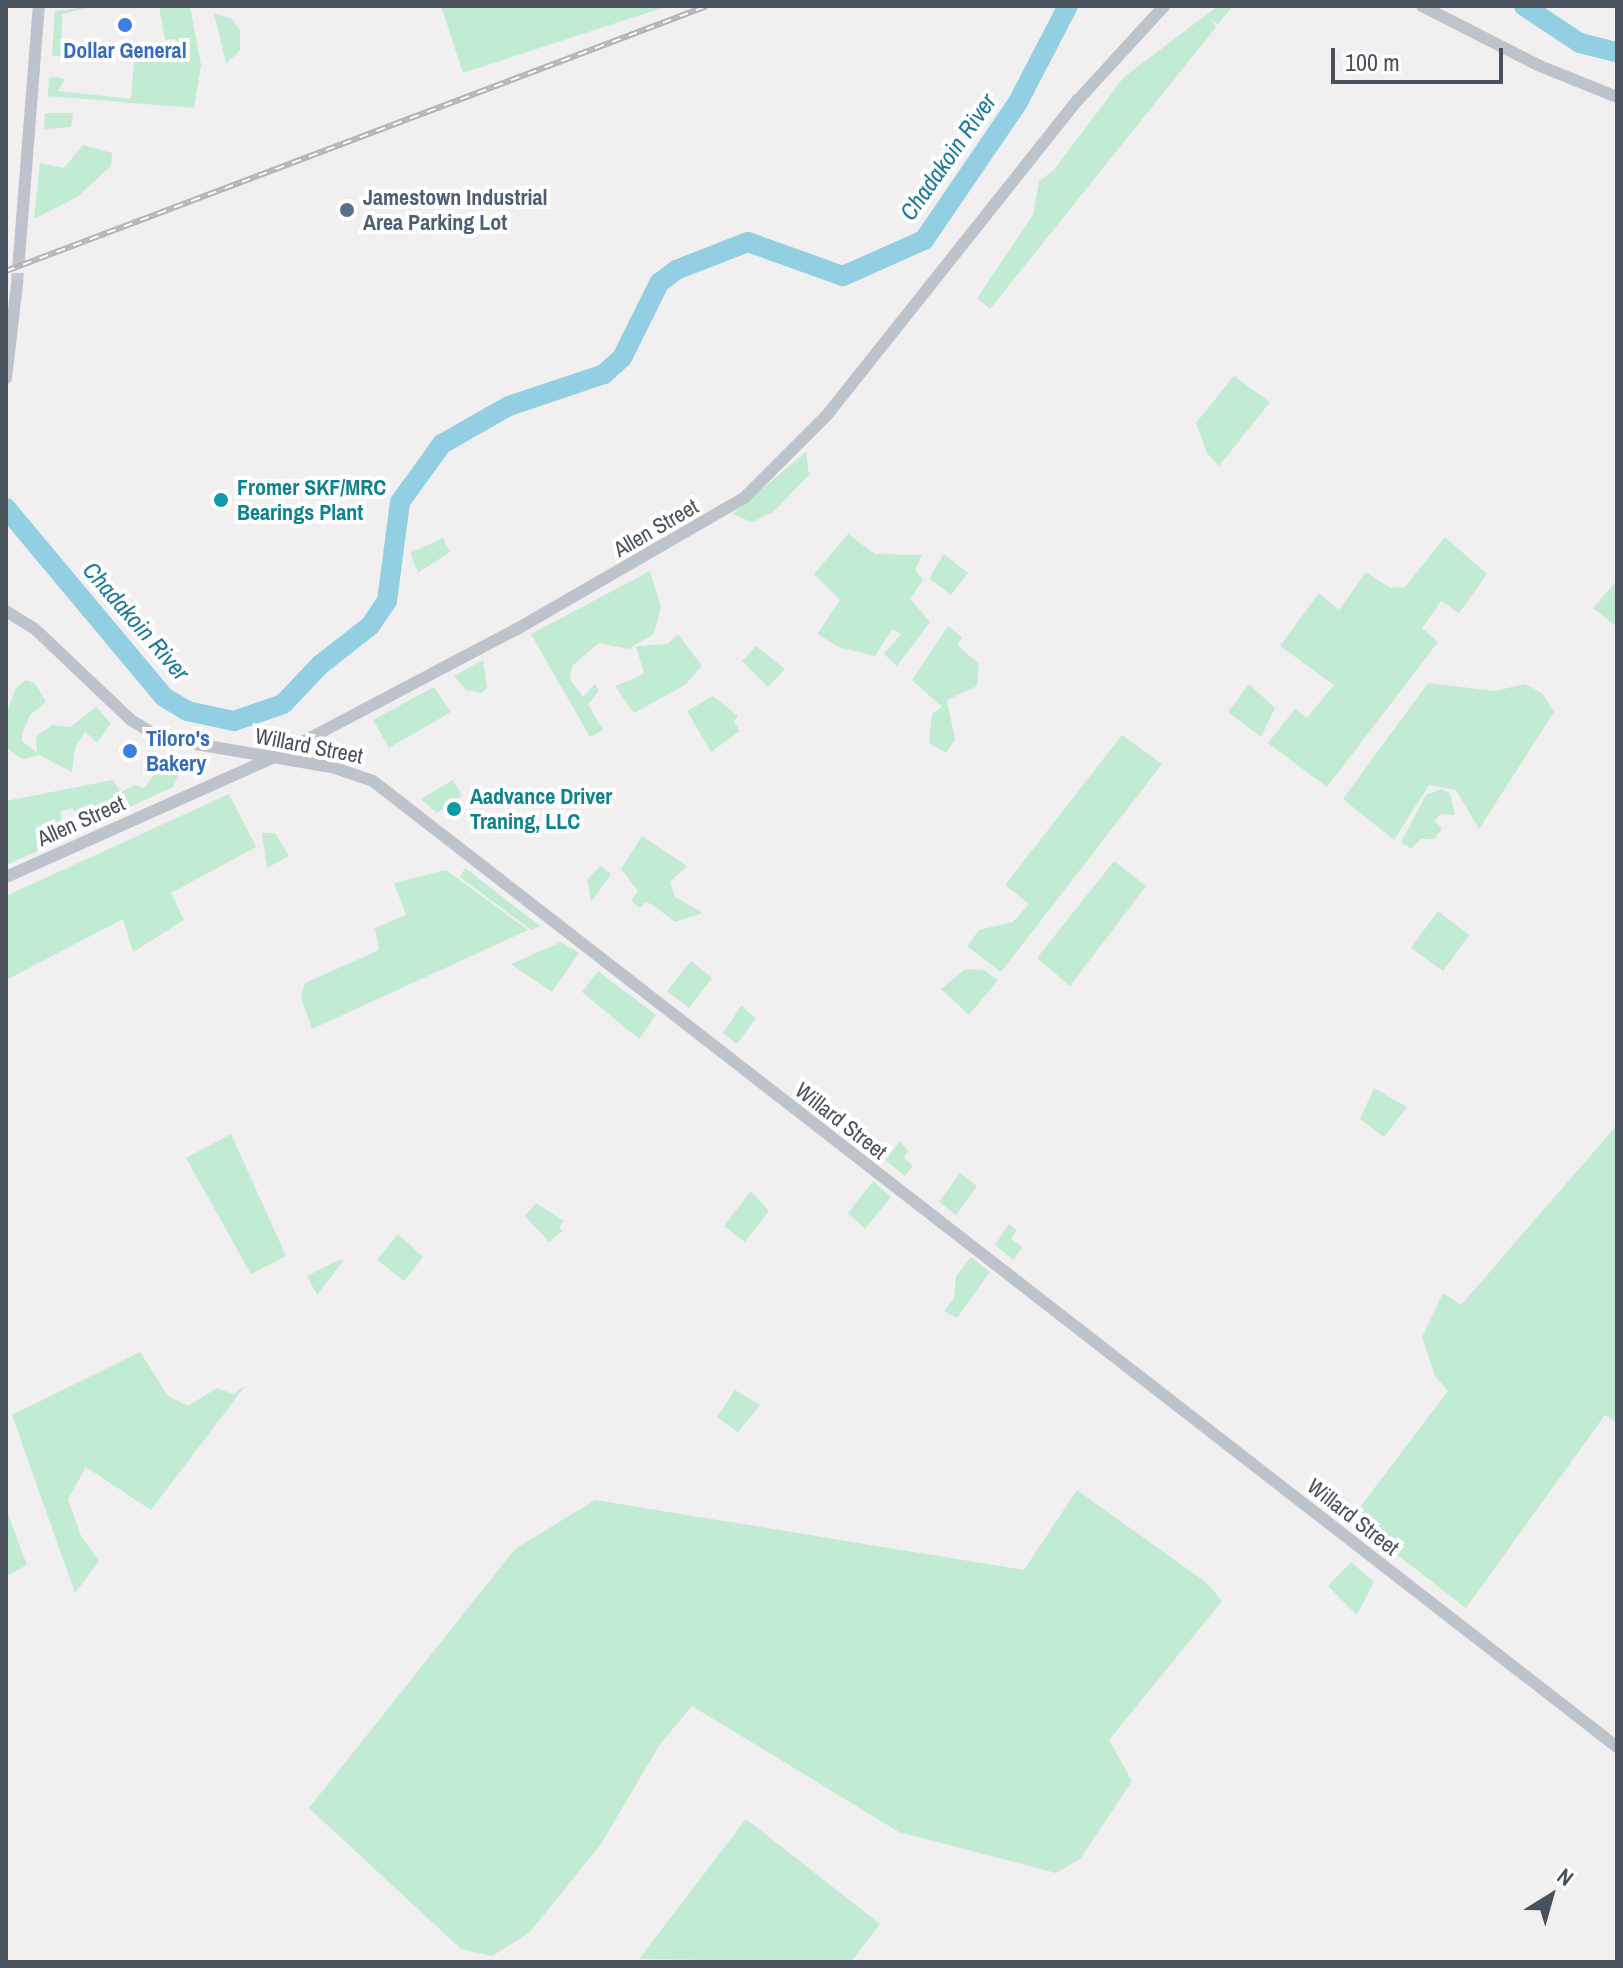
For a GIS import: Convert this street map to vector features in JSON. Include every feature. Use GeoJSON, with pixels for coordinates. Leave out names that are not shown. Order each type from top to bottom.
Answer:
{"type":"FeatureCollection","features":[{"type":"Feature","properties":{"kind":"street"},"geometry":{"type":"LineString","coordinates":[[19,258],[39,6]]}},
{"type":"Feature","properties":{"kind":"street","name":"Allen Street"},"geometry":{"type":"LineString","coordinates":[[6,877],[274,757],[517,629],[744,498],[827,415],[1078,100],[1164,6]]}},
{"type":"Feature","properties":{"kind":"street"},"geometry":{"type":"LineString","coordinates":[[1422,6],[1550,71],[1617,97]]}},
{"type":"Feature","properties":{"kind":"street"},"geometry":{"type":"LineString","coordinates":[[6,378],[17,285]]}},
{"type":"Feature","properties":{"kind":"street","name":"Willard Street"},"geometry":{"type":"LineString","coordinates":[[6,611],[35,629],[146,730],[195,747],[350,771],[373,781],[1617,1747]]}},
{"type":"Feature","properties":{"kind":"green space"},"geometry":{"type":"Polygon","coordinates":[[[95,6],[62,14],[61,57],[52,55],[55,11],[95,6]]]}},
{"type":"Feature","properties":{"kind":"green space"},"geometry":{"type":"Polygon","coordinates":[[[159,6],[190,6],[201,65],[194,108],[48,96],[49,78],[57,77],[65,79],[58,91],[131,99],[134,60],[185,59],[175,39],[165,40],[159,6]]]}},
{"type":"Feature","properties":{"kind":"green space"},"geometry":{"type":"Polygon","coordinates":[[[441,6],[668,6],[463,73],[441,6]]]}},
{"type":"Feature","properties":{"kind":"green space"},"geometry":{"type":"Polygon","coordinates":[[[1218,6],[1233,6],[1218,24],[1211,20],[1216,27],[990,309],[977,298],[1033,215],[1039,181],[1053,171],[1124,77],[1218,6]]]}},
{"type":"Feature","properties":{"kind":"green space"},"geometry":{"type":"Polygon","coordinates":[[[214,13],[232,19],[240,30],[240,50],[226,64],[214,13]]]}},
{"type":"Feature","properties":{"kind":"green space"},"geometry":{"type":"Polygon","coordinates":[[[45,113],[73,113],[71,127],[44,129],[45,113]]]}},
{"type":"Feature","properties":{"kind":"green space"},"geometry":{"type":"Polygon","coordinates":[[[83,145],[112,153],[111,166],[77,197],[34,219],[40,163],[64,168],[83,145]]]}},
{"type":"Feature","properties":{"kind":"green space"},"geometry":{"type":"Polygon","coordinates":[[[1234,376],[1270,402],[1219,466],[1207,453],[1196,423],[1234,376]]]}},
{"type":"Feature","properties":{"kind":"green space"},"geometry":{"type":"Polygon","coordinates":[[[806,452],[809,475],[773,512],[752,522],[732,514],[806,452]]]}},
{"type":"Feature","properties":{"kind":"green space"},"geometry":{"type":"Polygon","coordinates":[[[848,534],[875,554],[922,555],[915,570],[923,580],[910,599],[930,622],[897,666],[884,654],[901,634],[892,629],[875,656],[839,647],[817,634],[840,600],[814,574],[848,534]]]}},
{"type":"Feature","properties":{"kind":"green space"},"geometry":{"type":"Polygon","coordinates":[[[1445,537],[1487,574],[1459,613],[1441,601],[1422,628],[1438,642],[1327,787],[1268,743],[1295,709],[1307,718],[1334,685],[1280,646],[1319,593],[1339,610],[1366,572],[1390,588],[1405,587],[1445,537]]]}},
{"type":"Feature","properties":{"kind":"green space"},"geometry":{"type":"Polygon","coordinates":[[[443,538],[450,552],[418,573],[410,553],[443,538]]]}},
{"type":"Feature","properties":{"kind":"green space"},"geometry":{"type":"Polygon","coordinates":[[[944,554],[968,573],[951,595],[929,578],[944,554]]]}},
{"type":"Feature","properties":{"kind":"green space"},"geometry":{"type":"Polygon","coordinates":[[[650,571],[661,607],[654,634],[628,649],[599,643],[572,666],[570,679],[583,697],[595,684],[599,691],[588,704],[603,730],[590,737],[531,634],[650,571]]]}},
{"type":"Feature","properties":{"kind":"green space"},"geometry":{"type":"Polygon","coordinates":[[[1617,580],[1617,627],[1593,608],[1617,580]]]}},
{"type":"Feature","properties":{"kind":"green space"},"geometry":{"type":"Polygon","coordinates":[[[948,626],[962,637],[957,645],[979,664],[977,686],[947,700],[955,740],[946,753],[929,743],[932,714],[942,707],[912,680],[948,626]]]}},
{"type":"Feature","properties":{"kind":"green space"},"geometry":{"type":"Polygon","coordinates":[[[678,634],[702,666],[685,685],[634,713],[615,686],[644,674],[636,646],[667,644],[678,634]]]}},
{"type":"Feature","properties":{"kind":"green space"},"geometry":{"type":"Polygon","coordinates":[[[756,646],[785,669],[768,687],[742,661],[756,646]]]}},
{"type":"Feature","properties":{"kind":"green space"},"geometry":{"type":"Polygon","coordinates":[[[483,660],[487,688],[482,693],[466,690],[454,676],[483,660]]]}},
{"type":"Feature","properties":{"kind":"green space"},"geometry":{"type":"Polygon","coordinates":[[[26,680],[35,683],[46,702],[30,715],[22,733],[22,741],[37,753],[36,736],[53,725],[70,727],[96,707],[111,723],[97,743],[85,731],[75,748],[72,772],[39,755],[23,759],[6,748],[6,714],[16,688],[26,680]]]}},
{"type":"Feature","properties":{"kind":"green space"},"geometry":{"type":"Polygon","coordinates":[[[1428,683],[1495,691],[1525,684],[1543,694],[1554,712],[1479,829],[1456,790],[1429,785],[1394,840],[1343,799],[1428,683]]]}},
{"type":"Feature","properties":{"kind":"green space"},"geometry":{"type":"Polygon","coordinates":[[[1249,684],[1275,708],[1261,737],[1228,712],[1249,684]]]}},
{"type":"Feature","properties":{"kind":"green space"},"geometry":{"type":"Polygon","coordinates":[[[434,687],[451,712],[389,748],[373,720],[434,687]]]}},
{"type":"Feature","properties":{"kind":"green space"},"geometry":{"type":"Polygon","coordinates":[[[713,696],[738,716],[734,722],[740,731],[711,752],[687,711],[713,696]]]}},
{"type":"Feature","properties":{"kind":"green space"},"geometry":{"type":"Polygon","coordinates":[[[1122,735],[1162,764],[1001,972],[967,946],[979,930],[1013,922],[1029,904],[1005,885],[1122,735]]]}},
{"type":"Feature","properties":{"kind":"green space"},"geometry":{"type":"Polygon","coordinates":[[[170,755],[184,761],[173,787],[86,827],[72,808],[60,812],[65,839],[6,865],[6,801],[113,780],[121,792],[135,785],[144,788],[170,755]]]}},
{"type":"Feature","properties":{"kind":"green space"},"geometry":{"type":"Polygon","coordinates":[[[453,780],[462,796],[437,813],[421,799],[453,780]]]}},
{"type":"Feature","properties":{"kind":"green space"},"geometry":{"type":"Polygon","coordinates":[[[1441,789],[1450,793],[1455,815],[1440,814],[1435,821],[1442,829],[1434,839],[1421,839],[1411,849],[1401,842],[1426,795],[1441,789]]]}},
{"type":"Feature","properties":{"kind":"green space"},"geometry":{"type":"Polygon","coordinates":[[[229,794],[256,847],[171,893],[184,920],[133,952],[123,919],[6,980],[6,896],[229,794]]]}},
{"type":"Feature","properties":{"kind":"green space"},"geometry":{"type":"Polygon","coordinates":[[[262,833],[275,833],[289,856],[267,868],[262,833]]]}},
{"type":"Feature","properties":{"kind":"green space"},"geometry":{"type":"Polygon","coordinates":[[[642,836],[687,866],[670,882],[675,897],[703,913],[675,922],[653,905],[646,902],[640,908],[631,901],[638,891],[621,869],[642,836]]]}},
{"type":"Feature","properties":{"kind":"green space"},"geometry":{"type":"Polygon","coordinates":[[[1114,861],[1146,886],[1070,986],[1037,958],[1114,861]]]}},
{"type":"Feature","properties":{"kind":"green space"},"geometry":{"type":"Polygon","coordinates":[[[601,866],[611,874],[591,902],[587,879],[601,866]]]}},
{"type":"Feature","properties":{"kind":"green space"},"geometry":{"type":"Polygon","coordinates":[[[465,868],[540,926],[531,930],[460,877],[465,868]]]}},
{"type":"Feature","properties":{"kind":"green space"},"geometry":{"type":"Polygon","coordinates":[[[446,870],[528,930],[312,1029],[301,997],[305,983],[379,950],[375,928],[406,915],[394,883],[446,870]]]}},
{"type":"Feature","properties":{"kind":"green space"},"geometry":{"type":"Polygon","coordinates":[[[1438,911],[1469,935],[1443,971],[1411,948],[1438,911]]]}},
{"type":"Feature","properties":{"kind":"green space"},"geometry":{"type":"Polygon","coordinates":[[[561,942],[579,953],[552,992],[511,964],[561,942]]]}},
{"type":"Feature","properties":{"kind":"green space"},"geometry":{"type":"Polygon","coordinates":[[[691,961],[712,978],[689,1008],[667,991],[691,961]]]}},
{"type":"Feature","properties":{"kind":"green space"},"geometry":{"type":"Polygon","coordinates":[[[965,969],[984,970],[998,980],[969,1015],[941,989],[965,969]]]}},
{"type":"Feature","properties":{"kind":"green space"},"geometry":{"type":"Polygon","coordinates":[[[598,971],[656,1015],[639,1039],[582,992],[598,971]]]}},
{"type":"Feature","properties":{"kind":"green space"},"geometry":{"type":"Polygon","coordinates":[[[741,1006],[756,1018],[737,1044],[723,1033],[741,1006]]]}},
{"type":"Feature","properties":{"kind":"green space"},"geometry":{"type":"Polygon","coordinates":[[[1374,1088],[1407,1107],[1384,1137],[1360,1119],[1374,1088]]]}},
{"type":"Feature","properties":{"kind":"green space"},"geometry":{"type":"Polygon","coordinates":[[[1617,1125],[1617,1423],[1605,1415],[1466,1608],[1351,1519],[1448,1391],[1435,1376],[1422,1337],[1443,1293],[1461,1305],[1617,1125]]]}},
{"type":"Feature","properties":{"kind":"green space"},"geometry":{"type":"Polygon","coordinates":[[[231,1134],[286,1256],[251,1274],[186,1158],[231,1134]]]}},
{"type":"Feature","properties":{"kind":"green space"},"geometry":{"type":"Polygon","coordinates":[[[900,1141],[908,1151],[904,1158],[913,1166],[905,1176],[885,1160],[900,1141]]]}},
{"type":"Feature","properties":{"kind":"green space"},"geometry":{"type":"Polygon","coordinates":[[[960,1173],[977,1186],[956,1215],[939,1202],[960,1173]]]}},
{"type":"Feature","properties":{"kind":"green space"},"geometry":{"type":"Polygon","coordinates":[[[873,1181],[891,1197],[865,1229],[848,1213],[873,1181]]]}},
{"type":"Feature","properties":{"kind":"green space"},"geometry":{"type":"Polygon","coordinates":[[[751,1191],[769,1211],[745,1242],[724,1226],[751,1191]]]}},
{"type":"Feature","properties":{"kind":"green space"},"geometry":{"type":"Polygon","coordinates":[[[536,1203],[564,1221],[559,1227],[562,1231],[549,1242],[525,1216],[536,1203]]]}},
{"type":"Feature","properties":{"kind":"green space"},"geometry":{"type":"Polygon","coordinates":[[[1009,1224],[1017,1230],[1011,1239],[1023,1247],[1013,1260],[995,1245],[1009,1224]]]}},
{"type":"Feature","properties":{"kind":"green space"},"geometry":{"type":"Polygon","coordinates":[[[398,1234],[423,1257],[404,1281],[377,1260],[398,1234]]]}},
{"type":"Feature","properties":{"kind":"green space"},"geometry":{"type":"Polygon","coordinates":[[[971,1257],[990,1272],[957,1318],[944,1311],[954,1298],[956,1276],[971,1257]]]}},
{"type":"Feature","properties":{"kind":"green space"},"geometry":{"type":"Polygon","coordinates":[[[344,1260],[317,1295],[307,1276],[344,1260]]]}},
{"type":"Feature","properties":{"kind":"green space"},"geometry":{"type":"Polygon","coordinates":[[[140,1352],[168,1396],[188,1406],[217,1388],[233,1394],[245,1386],[151,1510],[86,1467],[68,1499],[81,1536],[99,1561],[75,1593],[12,1415],[140,1352]]]}},
{"type":"Feature","properties":{"kind":"green space"},"geometry":{"type":"Polygon","coordinates":[[[735,1390],[760,1405],[738,1432],[717,1417],[735,1390]]]}},
{"type":"Feature","properties":{"kind":"green space"},"geometry":{"type":"Polygon","coordinates":[[[1077,1490],[1207,1583],[1222,1601],[1109,1740],[1132,1781],[1080,1859],[1056,1873],[899,1832],[692,1706],[660,1744],[601,1844],[530,1932],[492,1956],[461,1949],[309,1808],[515,1549],[595,1500],[1024,1570],[1077,1490]]]}},
{"type":"Feature","properties":{"kind":"green space"},"geometry":{"type":"Polygon","coordinates":[[[6,1509],[27,1565],[6,1576],[6,1509]]]}},
{"type":"Feature","properties":{"kind":"green space"},"geometry":{"type":"Polygon","coordinates":[[[1351,1562],[1374,1582],[1357,1615],[1328,1586],[1351,1562]]]}},
{"type":"Feature","properties":{"kind":"green space"},"geometry":{"type":"Polygon","coordinates":[[[746,1819],[880,1924],[851,1962],[639,1959],[746,1819]]]}},
{"type":"Feature","properties":{"kind":"waterway","name":"Chadakoin River"},"geometry":{"type":"LineString","coordinates":[[6,508],[164,697],[187,711],[234,721],[283,704],[320,665],[370,626],[387,601],[400,502],[442,444],[509,406],[604,374],[622,358],[659,283],[676,270],[748,242],[843,276],[924,240],[1018,102],[1068,6]]}},
{"type":"Feature","properties":{"kind":"waterway","name":"Chadakoin River"},"geometry":{"type":"LineString","coordinates":[[1524,6],[1580,43],[1617,52]]}},
{"type":"Feature","properties":{"kind":"tunnel"},"geometry":{"type":"LineString","coordinates":[[17,285],[19,258]]}},
{"type":"Feature","properties":{"kind":"railway"},"geometry":{"type":"LineString","coordinates":[[6,271],[707,6]]}},
{"type":"Feature","properties":{"kind":"place","name":"Dollar General"},"geometry":{"type":"Point","coordinates":[125,25]}},
{"type":"Feature","properties":{"kind":"place","name":"Jamestown Industrial Area Parking Lot"},"geometry":{"type":"Point","coordinates":[347,210]}},
{"type":"Feature","properties":{"kind":"place","name":"Fromer SKF/MRC Bearings Plant"},"geometry":{"type":"Point","coordinates":[221,500]}},
{"type":"Feature","properties":{"kind":"place","name":"Tiloro's Bakery"},"geometry":{"type":"Point","coordinates":[130,751]}},
{"type":"Feature","properties":{"kind":"place","name":"Aadvance Driver Traning, LLC"},"geometry":{"type":"Point","coordinates":[454,809]}}]}
